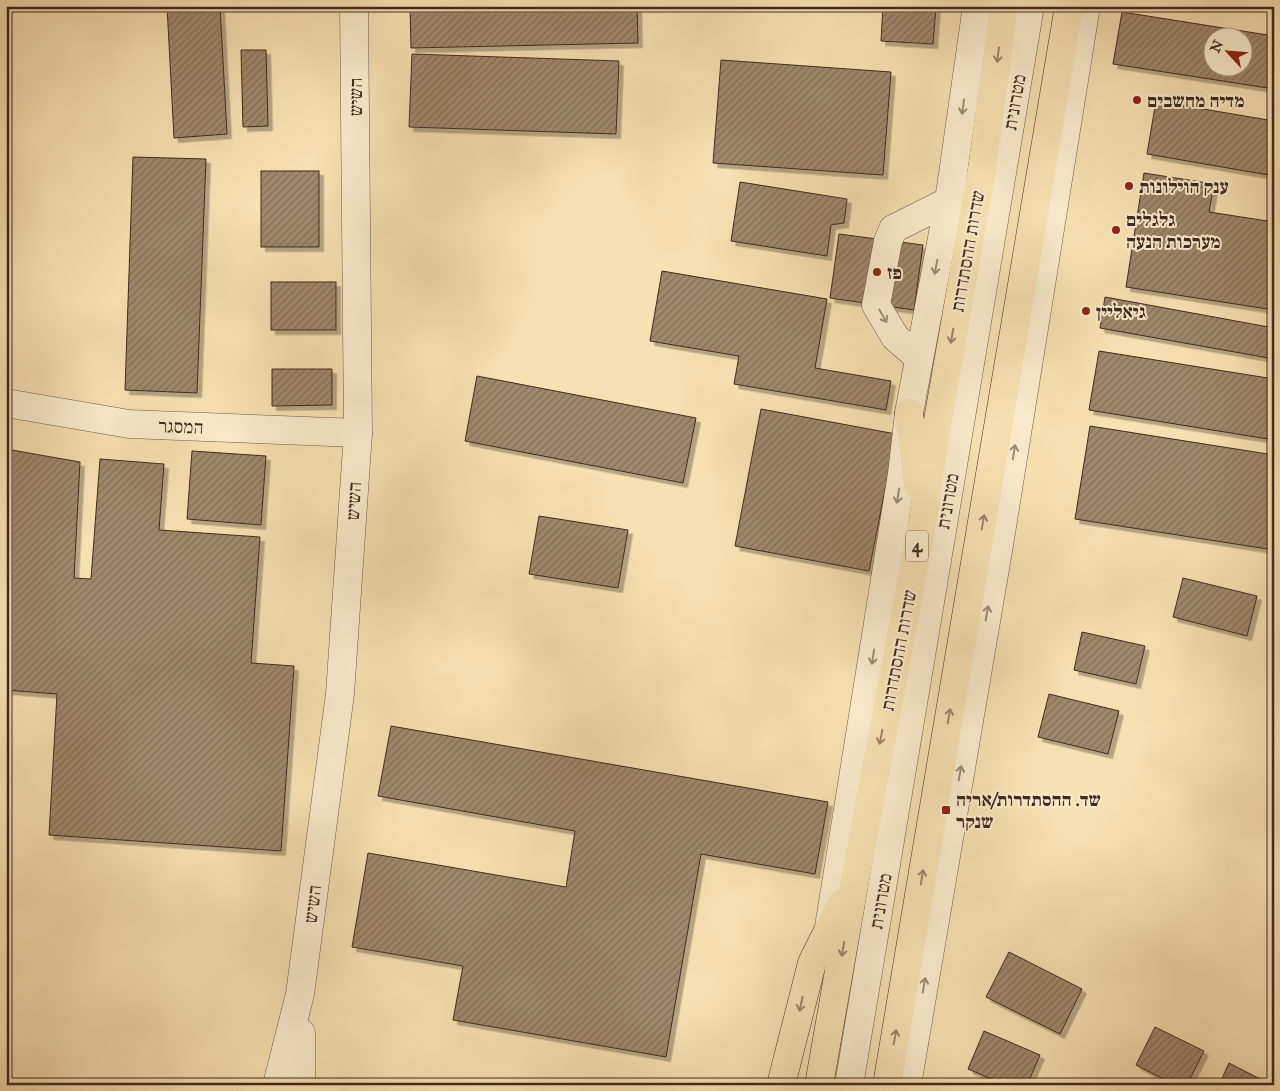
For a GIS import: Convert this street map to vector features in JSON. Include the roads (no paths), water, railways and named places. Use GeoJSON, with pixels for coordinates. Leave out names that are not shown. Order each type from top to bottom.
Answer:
{"type":"FeatureCollection","features":[{"type":"Feature","properties":{"kind":"highway","name":"שדרות ההסתדרות"},"geometry":{"type":"LineString","coordinates":[[819,1085],[854,880],[922,519],[982,169],[1004,6]]}},
{"type":"Feature","properties":{"kind":"highway"},"geometry":{"type":"LineString","coordinates":[[887,1085],[1069,6]]}},
{"type":"Feature","properties":{"kind":"highway"},"geometry":{"type":"LineString","coordinates":[[909,412],[922,519]]}},
{"type":"Feature","properties":{"kind":"highway"},"geometry":{"type":"LineString","coordinates":[[781,1085],[812,963],[854,880]]}},
{"type":"Feature","properties":{"kind":"street","name":"השיש"},"geometry":{"type":"LineString","coordinates":[[277,1085],[300,994],[340,694],[358,432],[354,6]]}},
{"type":"Feature","properties":{"kind":"street"},"geometry":{"type":"LineString","coordinates":[[830,927],[902,474],[909,412],[949,201],[977,6]]}},
{"type":"Feature","properties":{"kind":"street","name":"מטרונית"},"geometry":{"type":"LineString","coordinates":[[849,1085],[1030,6]]}},
{"type":"Feature","properties":{"kind":"street"},"geometry":{"type":"LineString","coordinates":[[907,1085],[1086,6]]}},
{"type":"Feature","properties":{"kind":"street"},"geometry":{"type":"LineString","coordinates":[[919,358],[896,337],[876,305],[888,241],[893,229],[949,201],[982,169]]}},
{"type":"Feature","properties":{"kind":"street","name":"המסגר"},"geometry":{"type":"LineString","coordinates":[[6,404],[129,424],[358,432]]}},
{"type":"Feature","properties":{"kind":"street"},"geometry":{"type":"LineString","coordinates":[[973,580],[998,545]]}},
{"type":"Feature","properties":{"kind":"street","name":"השיש"},"geometry":{"type":"LineString","coordinates":[[300,994],[301,1085]]}},
{"type":"Feature","properties":{"kind":"place","name":"מדיה מחשבים"},"geometry":{"type":"Point","coordinates":[1137,100]}},
{"type":"Feature","properties":{"kind":"place","name":"ענק הוילונות"},"geometry":{"type":"Point","coordinates":[1129,186]}},
{"type":"Feature","properties":{"kind":"place","name":"גלגלים מערכות הנעה"},"geometry":{"type":"Point","coordinates":[1116,230]}},
{"type":"Feature","properties":{"kind":"place","name":"פז"},"geometry":{"type":"Point","coordinates":[877,272]}},
{"type":"Feature","properties":{"kind":"place","name":"גיאליין"},"geometry":{"type":"Point","coordinates":[1086,311]}},
{"type":"Feature","properties":{"kind":"place","name":"שד. ההסתדרות/אריה שנקר"},"geometry":{"type":"Point","coordinates":[946,810]}}]}
